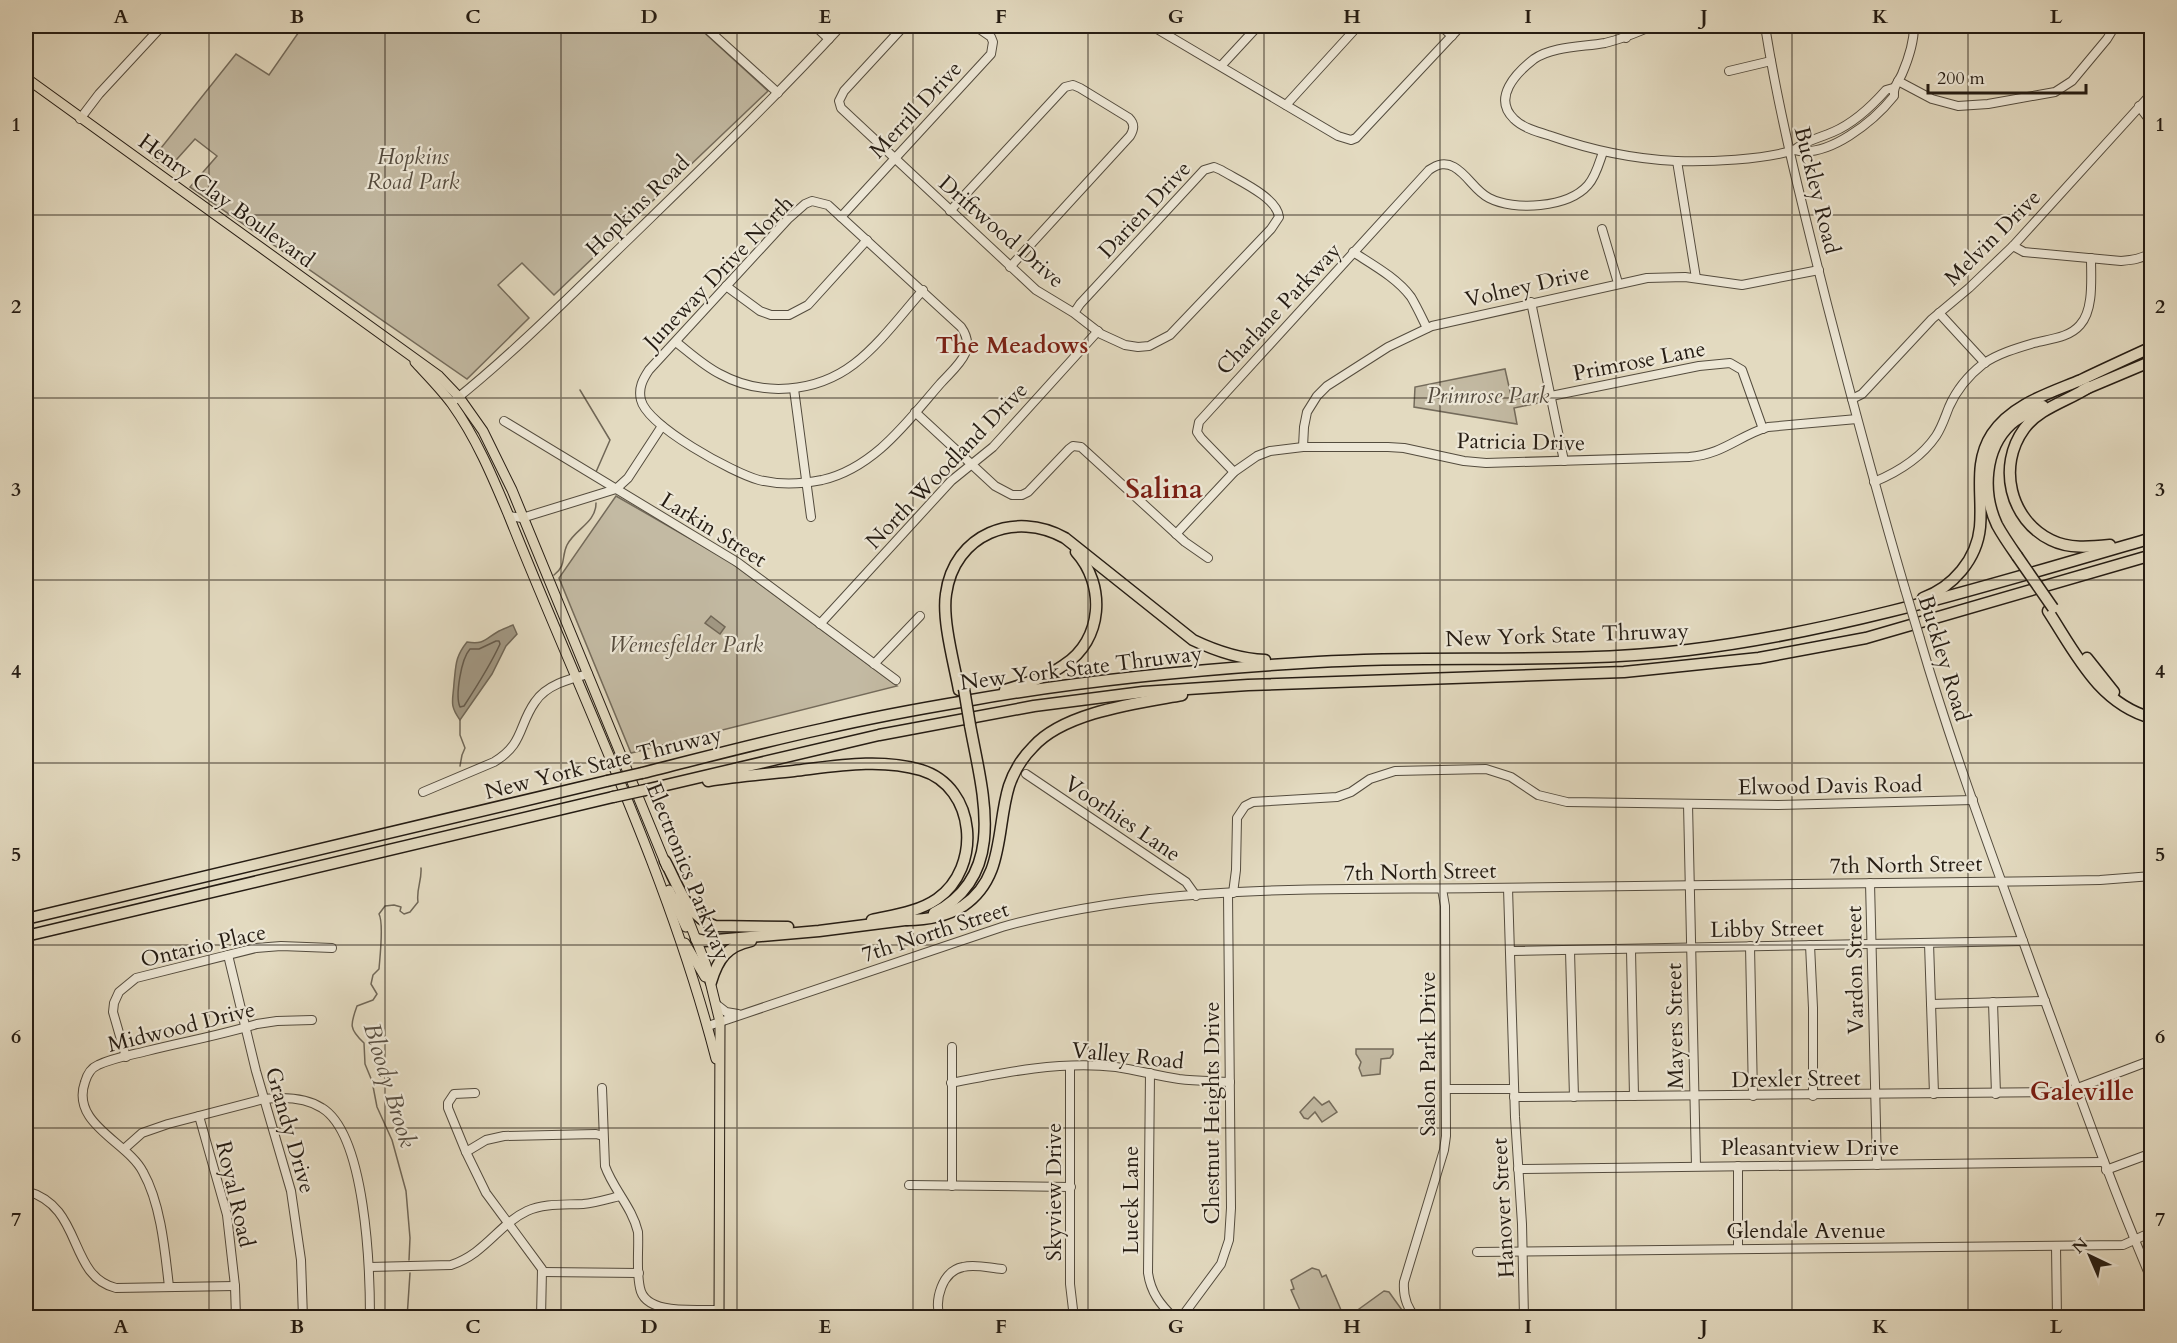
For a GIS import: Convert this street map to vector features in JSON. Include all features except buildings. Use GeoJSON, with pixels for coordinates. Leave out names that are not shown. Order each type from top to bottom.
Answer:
{"type":"FeatureCollection","features":[{"type":"Feature","properties":{"kind":"highway"},"geometry":{"type":"LineString","coordinates":[[1875,615],[1930,596],[1948,585],[1971,558],[1980,528],[1979,470],[1987,443],[2002,422],[2025,405],[2151,347]]}},
{"type":"Feature","properties":{"kind":"highway"},"geometry":{"type":"LineString","coordinates":[[2015,558],[1997,525],[1989,500],[1988,473],[1996,445],[2004,432],[2022,416],[2151,361]]}},
{"type":"Feature","properties":{"kind":"highway"},"geometry":{"type":"LineString","coordinates":[[2089,387],[2040,413],[2022,431],[2011,459],[2013,497],[2028,524],[2040,534],[2063,544],[2096,547],[2151,538]]}},
{"type":"Feature","properties":{"kind":"highway"},"geometry":{"type":"LineString","coordinates":[[1979,482],[1990,523],[2050,610],[2098,686],[2115,702],[2151,718]]}},
{"type":"Feature","properties":{"kind":"highway"},"geometry":{"type":"LineString","coordinates":[[907,920],[935,913],[954,901],[971,882],[979,866],[984,838],[984,808],[945,606],[955,565],[970,546],[992,532],[1018,525],[1041,527],[1065,538],[1177,629],[1212,649],[1255,660],[1322,661]]}},
{"type":"Feature","properties":{"kind":"highway"},"geometry":{"type":"LineString","coordinates":[[961,689],[950,606],[952,584],[962,561],[975,547],[988,539],[1013,530],[1034,530],[1067,544],[1084,562],[1094,584],[1096,613],[1088,639],[1072,658],[1047,674],[1027,683],[970,700]]}},
{"type":"Feature","properties":{"kind":"highway","name":"New York State Thruway"},"geometry":{"type":"LineString","coordinates":[[26,919],[822,729],[970,700],[1117,679],[1322,661],[1568,658],[1688,650],[1789,634],[1927,603],[2151,538]]}},
{"type":"Feature","properties":{"kind":"highway","name":"New York State Thruway"},"geometry":{"type":"LineString","coordinates":[[26,936],[802,752],[963,718],[1143,692],[1248,685],[1624,672],[1759,658],[1866,638],[2121,564],[2151,558]]}},
{"type":"Feature","properties":{"kind":"highway"},"geometry":{"type":"LineString","coordinates":[[2050,610],[2111,689],[2129,703],[2151,711]]}},
{"type":"Feature","properties":{"kind":"highway"},"geometry":{"type":"LineString","coordinates":[[665,861],[689,908],[706,923],[715,926],[790,930],[922,920],[947,914],[969,902],[989,877],[996,861],[1006,800],[1012,780],[1020,763],[1041,739],[1056,729],[1104,712],[1147,701],[1248,685]]}},
{"type":"Feature","properties":{"kind":"highway"},"geometry":{"type":"LineString","coordinates":[[696,939],[705,941],[918,914],[931,910],[954,896],[973,870],[979,841],[980,813],[968,725]]}},
{"type":"Feature","properties":{"kind":"highway"},"geometry":{"type":"LineString","coordinates":[[666,785],[826,767],[884,764],[902,765],[923,771],[940,780],[955,797],[968,830],[968,848],[958,876],[952,886],[924,906],[872,920]]}},
{"type":"Feature","properties":{"kind":"highway"},"geometry":{"type":"LineString","coordinates":[[711,982],[718,962],[733,946],[790,930]]}},
{"type":"Feature","properties":{"kind":"main road","name":"Henry Clay Boulevard"},"geometry":{"type":"LineString","coordinates":[[26,78],[406,352],[455,400]]}},
{"type":"Feature","properties":{"kind":"main road"},"geometry":{"type":"LineString","coordinates":[[455,400],[496,486],[516,512],[516,521]]}},
{"type":"Feature","properties":{"kind":"main road","name":"Electronics Parkway"},"geometry":{"type":"LineString","coordinates":[[455,400],[493,448],[516,521],[680,939],[708,1026],[720,1073]]}},
{"type":"Feature","properties":{"kind":"main road","name":"Electronics Parkway"},"geometry":{"type":"LineString","coordinates":[[516,521],[547,575],[665,861],[696,939],[716,1000],[720,1022],[719,1314]]}},
{"type":"Feature","properties":{"kind":"main road"},"geometry":{"type":"LineString","coordinates":[[641,838],[661,872],[683,922],[696,939]]}},
{"type":"Feature","properties":{"kind":"main road"},"geometry":{"type":"LineString","coordinates":[[680,939],[696,939]]}},
{"type":"Feature","properties":{"kind":"main road"},"geometry":{"type":"LineString","coordinates":[[680,939],[688,945],[716,1000]]}},
{"type":"Feature","properties":{"kind":"street"},"geometry":{"type":"LineString","coordinates":[[80,119],[90,104],[162,26]]}},
{"type":"Feature","properties":{"kind":"street"},"geometry":{"type":"LineString","coordinates":[[704,26],[778,93]]}},
{"type":"Feature","properties":{"kind":"street"},"geometry":{"type":"LineString","coordinates":[[814,26],[829,39]]}},
{"type":"Feature","properties":{"kind":"street","name":"Hopkins Road"},"geometry":{"type":"LineString","coordinates":[[455,400],[558,307],[778,93],[841,26]]}},
{"type":"Feature","properties":{"kind":"street","name":"Driftwood Drive"},"geometry":{"type":"LineString","coordinates":[[904,26],[844,91],[839,101],[844,113],[1036,290],[1112,340],[1138,347],[1155,344],[1170,335],[1271,229],[1278,221],[1279,213]]}},
{"type":"Feature","properties":{"kind":"street","name":"Merrill Drive"},"geometry":{"type":"LineString","coordinates":[[841,216],[991,54],[993,42],[991,36],[975,26]]}},
{"type":"Feature","properties":{"kind":"street"},"geometry":{"type":"LineString","coordinates":[[1152,26],[1338,136],[1351,140],[1356,138],[1461,26]]}},
{"type":"Feature","properties":{"kind":"street"},"geometry":{"type":"LineString","coordinates":[[1221,66],[1258,26]]}},
{"type":"Feature","properties":{"kind":"street"},"geometry":{"type":"LineString","coordinates":[[1286,105],[1358,26]]}},
{"type":"Feature","properties":{"kind":"street"},"geometry":{"type":"LineString","coordinates":[[1441,26],[1452,36]]}},
{"type":"Feature","properties":{"kind":"street"},"geometry":{"type":"LineString","coordinates":[[1622,26],[1626,38]]}},
{"type":"Feature","properties":{"kind":"street"},"geometry":{"type":"LineString","coordinates":[[1652,26],[1626,38],[1563,49],[1536,58],[1510,83],[1505,94],[1509,113],[1518,123],[1553,137],[1603,152],[1648,159],[1721,160],[1792,151],[1805,153],[1853,134],[1885,107],[1894,96],[1896,84],[1909,51],[1914,26]]}},
{"type":"Feature","properties":{"kind":"street","name":"Buckley Road"},"geometry":{"type":"LineString","coordinates":[[1766,26],[1771,61],[1819,270],[1857,419],[1943,718],[2105,1166],[2151,1281]]}},
{"type":"Feature","properties":{"kind":"street"},"geometry":{"type":"LineString","coordinates":[[1896,84],[1932,99],[1958,106],[1988,104],[2055,92],[2072,81],[2108,39],[2115,26]]}},
{"type":"Feature","properties":{"kind":"street"},"geometry":{"type":"LineString","coordinates":[[1729,71],[1771,61]]}},
{"type":"Feature","properties":{"kind":"street"},"geometry":{"type":"LineString","coordinates":[[1792,151],[1802,143],[1849,125],[1886,90],[1896,84]]}},
{"type":"Feature","properties":{"kind":"street"},"geometry":{"type":"LineString","coordinates":[[950,211],[1065,87],[1073,85],[1080,88],[1129,117],[1134,128],[1130,136],[1010,267]]}},
{"type":"Feature","properties":{"kind":"street","name":"Melvin Drive"},"geometry":{"type":"LineString","coordinates":[[1852,399],[1862,394],[1910,340],[1970,288],[2013,246],[2151,93]]}},
{"type":"Feature","properties":{"kind":"street"},"geometry":{"type":"LineString","coordinates":[[2139,106],[2148,118],[2151,142]]}},
{"type":"Feature","properties":{"kind":"street"},"geometry":{"type":"LineString","coordinates":[[1849,125],[1853,134]]}},
{"type":"Feature","properties":{"kind":"street","name":"Charlane Parkway"},"geometry":{"type":"LineString","coordinates":[[1234,472],[1201,438],[1197,432],[1199,422],[1428,171],[1445,164],[1454,167],[1480,193],[1489,198],[1522,206],[1539,205],[1573,196],[1588,186],[1594,177],[1603,152]]}},
{"type":"Feature","properties":{"kind":"street"},"geometry":{"type":"LineString","coordinates":[[1677,161],[1696,278]]}},
{"type":"Feature","properties":{"kind":"street","name":"Darien Drive"},"geometry":{"type":"LineString","coordinates":[[1074,313],[1204,170],[1214,168],[1221,171],[1267,198],[1276,206],[1279,213]]}},
{"type":"Feature","properties":{"kind":"street","name":"Juneway Drive North"},"geometry":{"type":"LineString","coordinates":[[812,201],[828,205],[867,240],[961,327],[966,334],[968,347],[957,365],[915,412],[885,444],[860,465],[807,483],[759,480],[732,470],[662,426],[646,412],[641,402],[641,384],[649,370],[788,219],[805,204],[812,201]]}},
{"type":"Feature","properties":{"kind":"street"},"geometry":{"type":"LineString","coordinates":[[1602,230],[1618,284]]}},
{"type":"Feature","properties":{"kind":"street"},"geometry":{"type":"LineString","coordinates":[[726,286],[760,311],[771,315],[789,315],[808,305],[867,240]]}},
{"type":"Feature","properties":{"kind":"street"},"geometry":{"type":"LineString","coordinates":[[2013,246],[2024,252],[2121,261],[2136,260],[2151,252]]}},
{"type":"Feature","properties":{"kind":"street"},"geometry":{"type":"LineString","coordinates":[[1353,252],[1405,290],[1427,328]]}},
{"type":"Feature","properties":{"kind":"street"},"geometry":{"type":"LineString","coordinates":[[1874,482],[1904,467],[1921,454],[1937,434],[1956,393],[1985,363],[2018,348],[2071,332],[2079,327],[2089,301],[2091,258]]}},
{"type":"Feature","properties":{"kind":"street","name":"Volney Drive"},"geometry":{"type":"LineString","coordinates":[[1303,447],[1307,412],[1317,396],[1327,386],[1388,347],[1427,328],[1531,303],[1662,276],[1696,278],[1742,285],[1819,270]]}},
{"type":"Feature","properties":{"kind":"street"},"geometry":{"type":"LineString","coordinates":[[676,342],[702,363],[735,381],[767,388],[794,389],[826,381],[855,364],[923,290]]}},
{"type":"Feature","properties":{"kind":"street"},"geometry":{"type":"LineString","coordinates":[[1531,303],[1564,461]]}},
{"type":"Feature","properties":{"kind":"street"},"geometry":{"type":"LineString","coordinates":[[1939,313],[1985,363]]}},
{"type":"Feature","properties":{"kind":"street","name":"North Woodland Drive"},"geometry":{"type":"LineString","coordinates":[[820,624],[951,481],[993,447],[1098,331]]}},
{"type":"Feature","properties":{"kind":"street","name":"Primrose Lane"},"geometry":{"type":"LineString","coordinates":[[1551,396],[1699,366],[1730,363],[1742,370],[1763,429]]}},
{"type":"Feature","properties":{"kind":"street"},"geometry":{"type":"LineString","coordinates":[[794,389],[811,517]]}},
{"type":"Feature","properties":{"kind":"street"},"geometry":{"type":"LineString","coordinates":[[915,412],[995,486],[1005,492],[1022,495],[1038,483],[1069,449],[1073,446],[1081,447],[1193,549],[1208,558]]}},
{"type":"Feature","properties":{"kind":"street","name":"Patricia Drive"},"geometry":{"type":"LineString","coordinates":[[1176,534],[1234,472],[1257,456],[1270,451],[1303,447],[1404,448],[1464,461],[1485,463],[1700,456],[1726,448],[1763,429],[1857,419]]}},
{"type":"Feature","properties":{"kind":"street","name":"Larkin Street"},"geometry":{"type":"LineString","coordinates":[[504,421],[737,562],[896,680]]}},
{"type":"Feature","properties":{"kind":"street"},"geometry":{"type":"LineString","coordinates":[[516,521],[616,489],[628,478],[662,426]]}},
{"type":"Feature","properties":{"kind":"street"},"geometry":{"type":"LineString","coordinates":[[874,664],[920,616]]}},
{"type":"Feature","properties":{"kind":"street"},"geometry":{"type":"LineString","coordinates":[[423,792],[504,756],[516,742],[528,714],[539,697],[576,677],[588,674]]}},
{"type":"Feature","properties":{"kind":"street","name":"Elwood Davis Road"},"geometry":{"type":"LineString","coordinates":[[1231,893],[1236,870],[1237,818],[1245,806],[1264,800],[1337,797],[1351,792],[1370,779],[1395,771],[1486,769],[1511,777],[1538,795],[1560,801],[1795,805],[1972,801]]}},
{"type":"Feature","properties":{"kind":"street","name":"Voorhies Lane"},"geometry":{"type":"LineString","coordinates":[[1026,774],[1170,870],[1186,882],[1196,896]]}},
{"type":"Feature","properties":{"kind":"street"},"geometry":{"type":"LineString","coordinates":[[1688,804],[1688,885]]}},
{"type":"Feature","properties":{"kind":"street","name":"7th North Street"},"geometry":{"type":"LineString","coordinates":[[708,1026],[992,930],[1039,916],[1099,906],[1274,891],[2002,882],[2100,880],[2151,876]]}},
{"type":"Feature","properties":{"kind":"street","name":"Vardon Street"},"geometry":{"type":"LineString","coordinates":[[1870,883],[1876,1165]]}},
{"type":"Feature","properties":{"kind":"street","name":"Mayers Street"},"geometry":{"type":"LineString","coordinates":[[1688,885],[1696,1166]]}},
{"type":"Feature","properties":{"kind":"street","name":"Hanover Street"},"geometry":{"type":"LineString","coordinates":[[1508,888],[1524,1317]]}},
{"type":"Feature","properties":{"kind":"street","name":"Saslon Park Drive"},"geometry":{"type":"LineString","coordinates":[[1416,1317],[1406,1305],[1404,1282],[1444,1150],[1446,1136],[1445,906],[1442,889]]}},
{"type":"Feature","properties":{"kind":"street","name":"Chestnut Heights Drive"},"geometry":{"type":"LineString","coordinates":[[1181,1317],[1221,1264],[1229,1240],[1231,1208],[1231,893]]}},
{"type":"Feature","properties":{"kind":"street","name":"Libby Street"},"geometry":{"type":"LineString","coordinates":[[1511,951],[2023,941]]}},
{"type":"Feature","properties":{"kind":"street"},"geometry":{"type":"LineString","coordinates":[[1929,943],[1934,1094]]}},
{"type":"Feature","properties":{"kind":"street"},"geometry":{"type":"LineString","coordinates":[[1810,945],[1813,1096]]}},
{"type":"Feature","properties":{"kind":"street","name":"Ontario Place"},"geometry":{"type":"LineString","coordinates":[[126,1057],[113,1012],[114,1003],[119,992],[136,978],[256,948],[281,946],[332,948]]}},
{"type":"Feature","properties":{"kind":"street"},"geometry":{"type":"LineString","coordinates":[[1750,946],[1753,1096]]}},
{"type":"Feature","properties":{"kind":"street"},"geometry":{"type":"LineString","coordinates":[[1631,950],[1634,1096]]}},
{"type":"Feature","properties":{"kind":"street"},"geometry":{"type":"LineString","coordinates":[[1570,951],[1574,1096]]}},
{"type":"Feature","properties":{"kind":"street","name":"Grandy Drive"},"geometry":{"type":"LineString","coordinates":[[228,955],[245,1028],[296,1216],[301,1260],[303,1317]]}},
{"type":"Feature","properties":{"kind":"street"},"geometry":{"type":"LineString","coordinates":[[716,1000],[733,1014],[746,1014]]}},
{"type":"Feature","properties":{"kind":"street"},"geometry":{"type":"LineString","coordinates":[[1931,1004],[2045,1001]]}},
{"type":"Feature","properties":{"kind":"street"},"geometry":{"type":"LineString","coordinates":[[1993,1002],[1996,1094]]}},
{"type":"Feature","properties":{"kind":"street","name":"Midwood Drive"},"geometry":{"type":"LineString","coordinates":[[169,1287],[160,1224],[149,1185],[136,1161],[98,1127],[88,1115],[83,1103],[82,1090],[90,1071],[95,1066],[126,1057],[245,1028],[277,1021],[312,1020]]}},
{"type":"Feature","properties":{"kind":"street"},"geometry":{"type":"LineString","coordinates":[[951,1186],[952,1047]]}},
{"type":"Feature","properties":{"kind":"street","name":"Drexler Street"},"geometry":{"type":"LineString","coordinates":[[1446,1089],[1574,1096],[2051,1093],[2077,1089],[2151,1060]]}},
{"type":"Feature","properties":{"kind":"street","name":"Valley Road"},"geometry":{"type":"LineString","coordinates":[[951,1083],[1041,1066],[1114,1067],[1190,1080],[1230,1082]]}},
{"type":"Feature","properties":{"kind":"street","name":"Skyview Drive"},"geometry":{"type":"LineString","coordinates":[[1070,1066],[1070,1284],[1074,1317]]}},
{"type":"Feature","properties":{"kind":"street","name":"Lueck Lane"},"geometry":{"type":"LineString","coordinates":[[1150,1073],[1148,1273],[1150,1286],[1155,1295],[1174,1317]]}},
{"type":"Feature","properties":{"kind":"street"},"geometry":{"type":"LineString","coordinates":[[602,1088],[605,1166],[609,1178],[631,1212],[638,1232],[640,1288],[643,1298],[658,1307],[719,1314]]}},
{"type":"Feature","properties":{"kind":"street"},"geometry":{"type":"LineString","coordinates":[[475,1093],[454,1094],[447,1103],[466,1152],[486,1193],[543,1272],[541,1317]]}},
{"type":"Feature","properties":{"kind":"street"},"geometry":{"type":"LineString","coordinates":[[124,1149],[142,1133],[264,1099],[279,1098],[312,1103],[321,1107],[336,1122],[345,1140],[361,1199],[369,1267],[370,1317]]}},
{"type":"Feature","properties":{"kind":"street","name":"Royal Road"},"geometry":{"type":"LineString","coordinates":[[199,1116],[227,1215],[236,1286],[236,1317]]}},
{"type":"Feature","properties":{"kind":"street"},"geometry":{"type":"LineString","coordinates":[[466,1152],[486,1140],[504,1136],[596,1134],[603,1136]]}},
{"type":"Feature","properties":{"kind":"street","name":"Pleasantview Drive"},"geometry":{"type":"LineString","coordinates":[[1518,1169],[2084,1163],[2105,1166],[2151,1152]]}},
{"type":"Feature","properties":{"kind":"street"},"geometry":{"type":"LineString","coordinates":[[1738,1166],[1738,1248]]}},
{"type":"Feature","properties":{"kind":"street"},"geometry":{"type":"LineString","coordinates":[[909,1185],[1071,1186]]}},
{"type":"Feature","properties":{"kind":"street"},"geometry":{"type":"LineString","coordinates":[[26,1191],[40,1196],[61,1214],[96,1281],[116,1288],[236,1286]]}},
{"type":"Feature","properties":{"kind":"street"},"geometry":{"type":"LineString","coordinates":[[369,1267],[451,1265],[473,1255],[524,1212],[555,1205],[591,1203],[620,1196]]}},
{"type":"Feature","properties":{"kind":"street","name":"Glendale Avenue"},"geometry":{"type":"LineString","coordinates":[[1477,1252],[2123,1245],[2151,1232]]}},
{"type":"Feature","properties":{"kind":"street"},"geometry":{"type":"LineString","coordinates":[[2056,1246],[2057,1317]]}},
{"type":"Feature","properties":{"kind":"street"},"geometry":{"type":"LineString","coordinates":[[940,1317],[937,1306],[940,1290],[944,1282],[957,1269],[975,1266],[1002,1269]]}},
{"type":"Feature","properties":{"kind":"street"},"geometry":{"type":"LineString","coordinates":[[543,1272],[639,1273]]}},
{"type":"Feature","properties":{"kind":"street"},"geometry":{"type":"LineString","coordinates":[[2098,1317],[2151,1317]]}},
{"type":"Feature","properties":{"kind":"green space","name":"Hopkins Road Park"},"geometry":{"type":"Polygon","coordinates":[[[303,26],[697,26],[768,91],[554,295],[522,263],[498,285],[529,318],[467,379],[190,187],[217,156],[195,139],[168,169],[153,158],[236,54],[269,75],[303,26]]]}},
{"type":"Feature","properties":{"kind":"green space","name":"Primrose Park"},"geometry":{"type":"Polygon","coordinates":[[[1505,369],[1512,400],[1546,391],[1548,401],[1514,408],[1517,424],[1414,407],[1415,387],[1505,369]]]}},
{"type":"Feature","properties":{"kind":"green space","name":"Wemesfelder Park"},"geometry":{"type":"Polygon","coordinates":[[[616,496],[729,561],[897,686],[631,753],[559,578],[616,496]]]}},
{"type":"Feature","properties":{"kind":"green space"},"geometry":{"type":"Polygon","coordinates":[[[1356,1049],[1393,1049],[1393,1054],[1390,1058],[1381,1059],[1380,1074],[1362,1076],[1359,1068],[1361,1062],[1356,1049]]]}},
{"type":"Feature","properties":{"kind":"green space"},"geometry":{"type":"Polygon","coordinates":[[[1314,1097],[1322,1105],[1329,1101],[1337,1112],[1322,1122],[1315,1112],[1308,1119],[1304,1118],[1300,1112],[1314,1097]]]}},
{"type":"Feature","properties":{"kind":"green space"},"geometry":{"type":"Polygon","coordinates":[[[1312,1268],[1319,1270],[1322,1277],[1326,1275],[1344,1317],[1303,1317],[1291,1290],[1294,1289],[1291,1280],[1312,1268]]]}},
{"type":"Feature","properties":{"kind":"green space"},"geometry":{"type":"Polygon","coordinates":[[[1384,1291],[1389,1292],[1407,1317],[1348,1317],[1384,1291]]]}},
{"type":"Feature","properties":{"kind":"water"},"geometry":{"type":"Polygon","coordinates":[[[711,616],[725,627],[720,634],[705,623],[711,616]]]}},
{"type":"Feature","properties":{"kind":"water"},"geometry":{"type":"Polygon","coordinates":[[[513,625],[517,634],[506,646],[492,674],[460,720],[452,703],[460,652],[467,642],[481,642],[513,625]]]}},
{"type":"Feature","properties":{"kind":"waterway"},"geometry":{"type":"LineString","coordinates":[[580,390],[610,440],[596,472]]}},
{"type":"Feature","properties":{"kind":"waterway"},"geometry":{"type":"LineString","coordinates":[[554,575],[562,564],[567,545],[593,516],[596,503]]}},
{"type":"Feature","properties":{"kind":"waterway"},"geometry":{"type":"LineString","coordinates":[[460,720],[460,735],[465,748],[460,766]]}},
{"type":"Feature","properties":{"kind":"waterway","name":"Bloody Brook"},"geometry":{"type":"LineString","coordinates":[[409,1260],[410,1238],[406,1191],[392,1140],[377,1107],[372,1081],[365,1064],[364,1043],[353,1030],[352,1022],[357,1006],[373,1000],[377,994],[371,984],[373,975],[379,969],[381,932],[379,914],[385,906],[394,905],[401,907],[400,911],[404,914],[410,912],[418,902],[421,868]]}},
{"type":"Feature","properties":{"kind":"waterway","name":"Bloody Brook"},"geometry":{"type":"LineString","coordinates":[[407,1318],[410,1273]]}},
{"type":"Feature","properties":{"kind":"district","name":"The Meadows"},"geometry":{"type":"Point","coordinates":[1012,345]}},
{"type":"Feature","properties":{"kind":"district","name":"Salina"},"geometry":{"type":"Point","coordinates":[1164,488]}},
{"type":"Feature","properties":{"kind":"district","name":"Galeville"},"geometry":{"type":"Point","coordinates":[2082,1091]}}]}
